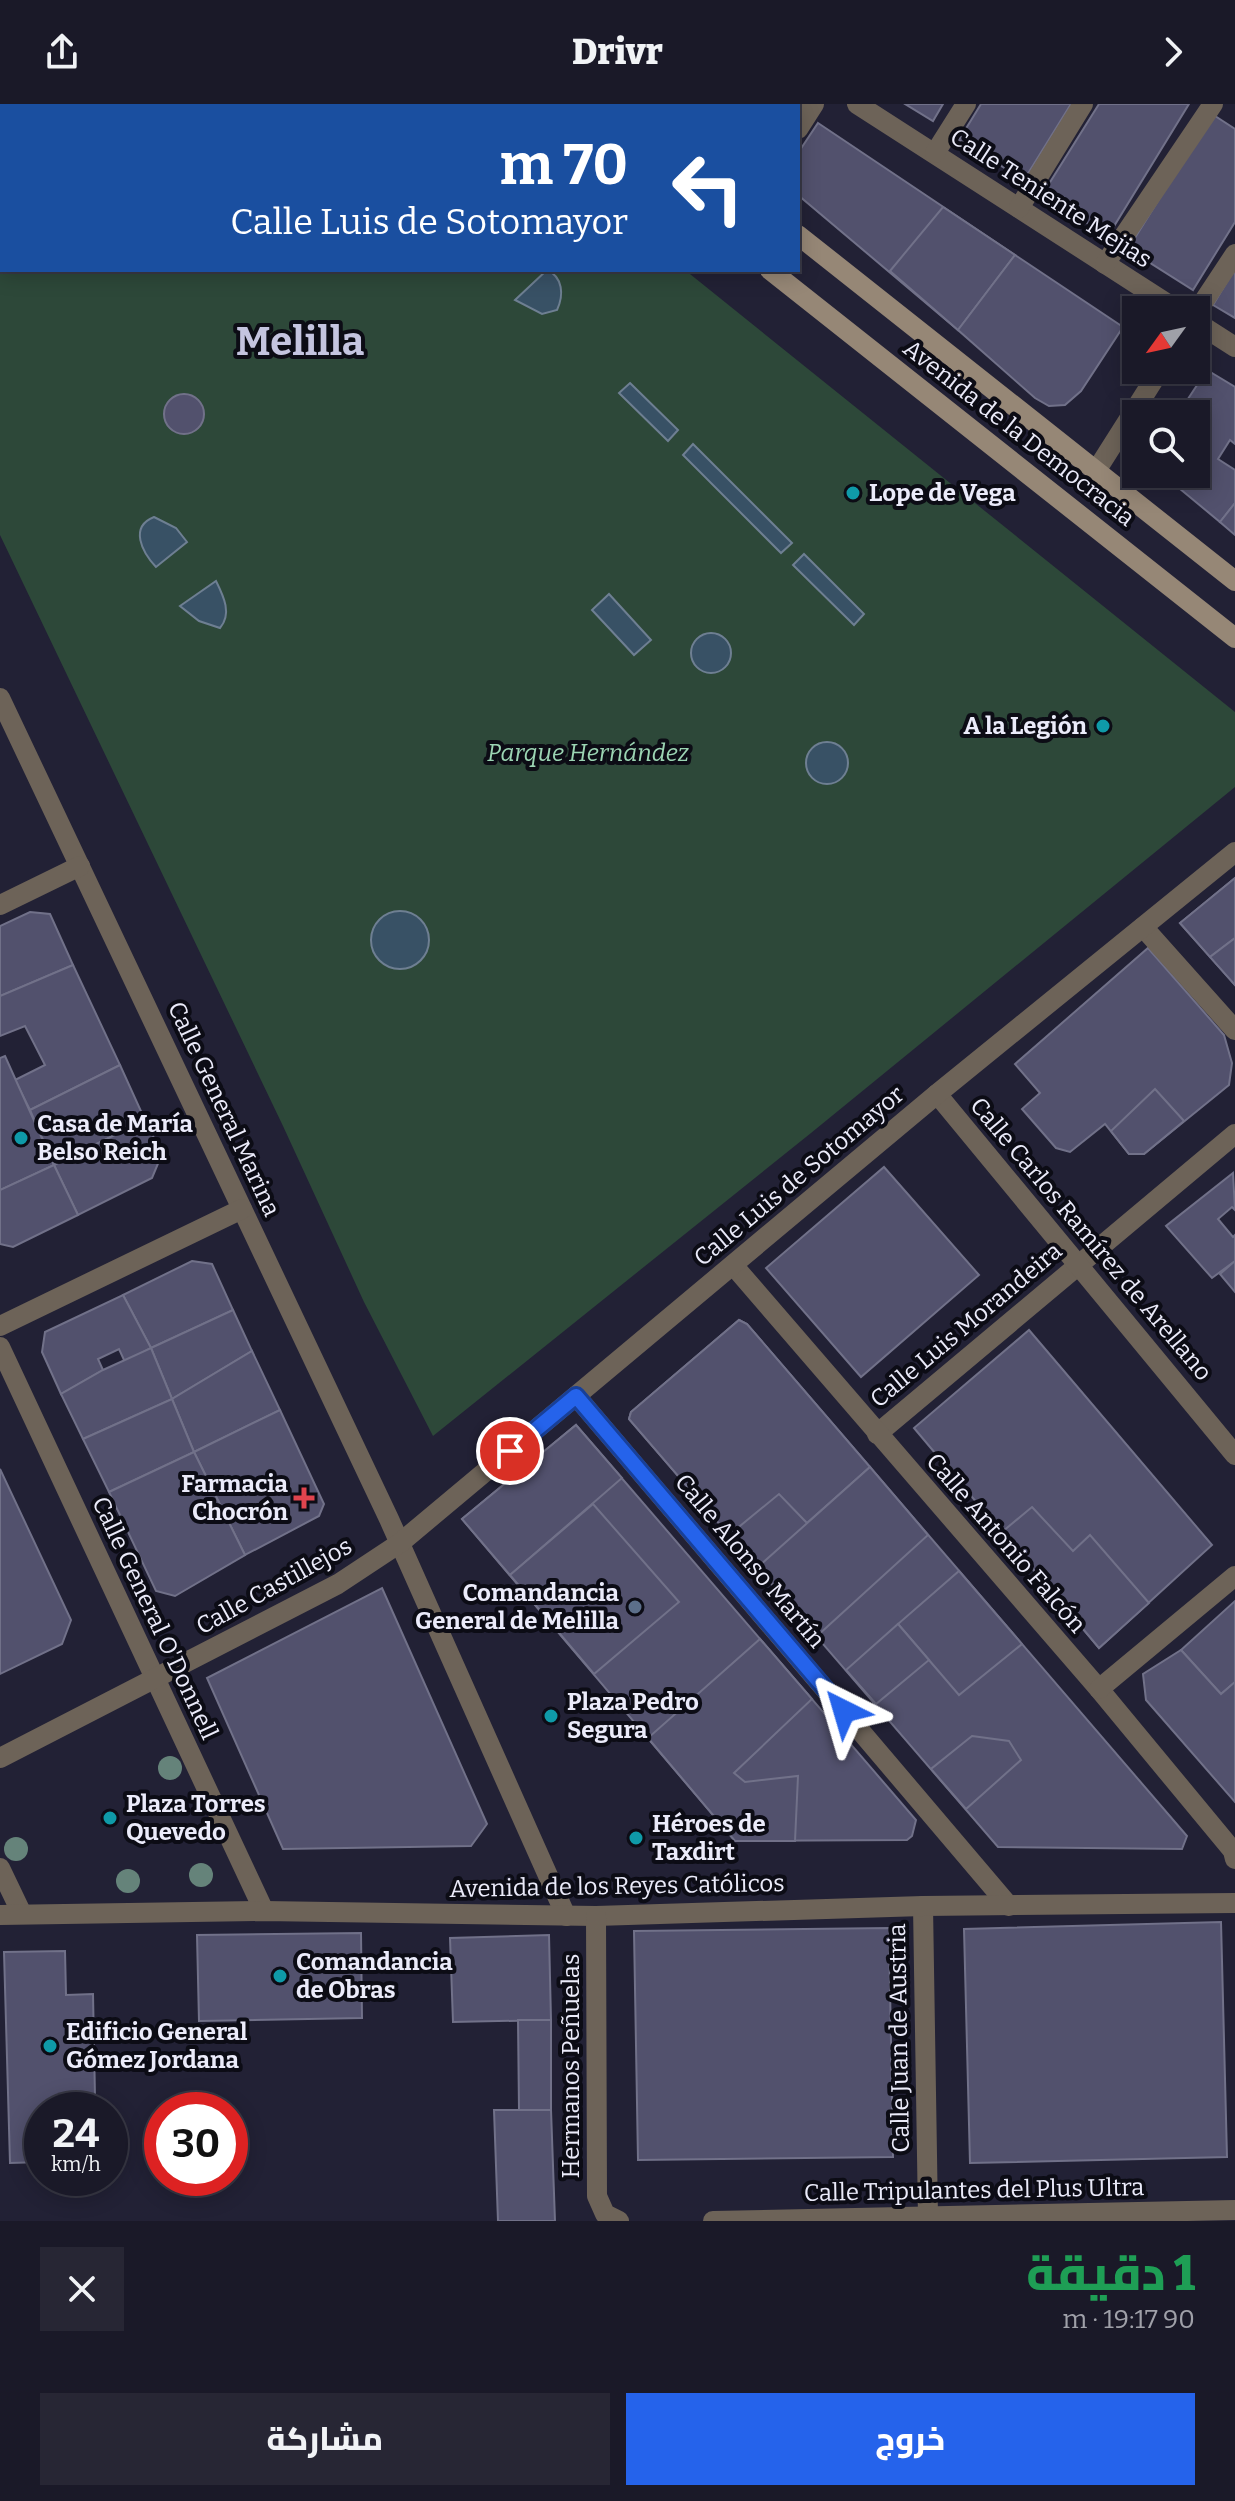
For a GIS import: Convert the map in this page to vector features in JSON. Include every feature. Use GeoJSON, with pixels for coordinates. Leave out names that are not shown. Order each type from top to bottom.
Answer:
{"type":"FeatureCollection","features":[{"type":"Feature","properties":{"kind":"main road","name":"Avenida de la Democracia"},"geometry":{"type":"LineString","coordinates":[[800,237],[1235,581]]}},
{"type":"Feature","properties":{"kind":"main road","name":"Avenida de la Democracia"},"geometry":{"type":"LineString","coordinates":[[773,272],[1235,638]]}},
{"type":"Feature","properties":{"kind":"street"},"geometry":{"type":"LineString","coordinates":[[800,126],[814,104]]}},
{"type":"Feature","properties":{"kind":"street","name":"Calle Teniente Mejias"},"geometry":{"type":"LineString","coordinates":[[857,104],[1155,296]]}},
{"type":"Feature","properties":{"kind":"street"},"geometry":{"type":"LineString","coordinates":[[935,153],[966,104]]}},
{"type":"Feature","properties":{"kind":"street"},"geometry":{"type":"LineString","coordinates":[[1019,208],[1083,104]]}},
{"type":"Feature","properties":{"kind":"street"},"geometry":{"type":"LineString","coordinates":[[1105,264],[1213,104]]}},
{"type":"Feature","properties":{"kind":"street"},"geometry":{"type":"LineString","coordinates":[[1207,296],[1235,254]]}},
{"type":"Feature","properties":{"kind":"street"},"geometry":{"type":"LineString","coordinates":[[1210,331],[1235,347]]}},
{"type":"Feature","properties":{"kind":"street"},"geometry":{"type":"LineString","coordinates":[[1096,471],[1151,384]]}},
{"type":"Feature","properties":{"kind":"street","name":"Calle General Marina"},"geometry":{"type":"LineString","coordinates":[[0,698],[400,1543],[566,1916]]}},
{"type":"Feature","properties":{"kind":"street","name":"Calle Luis de Sotomayor"},"geometry":{"type":"LineString","coordinates":[[400,1543],[937,1094],[1235,852]]}},
{"type":"Feature","properties":{"kind":"street"},"geometry":{"type":"LineString","coordinates":[[0,905],[80,866]]}},
{"type":"Feature","properties":{"kind":"street"},"geometry":{"type":"LineString","coordinates":[[1143,927],[1235,1030]]}},
{"type":"Feature","properties":{"kind":"street","name":"Calle Carlos Ramírez de Arellano"},"geometry":{"type":"LineString","coordinates":[[937,1094],[1235,1455]]}},
{"type":"Feature","properties":{"kind":"street","name":"Calle Luis Morandeira"},"geometry":{"type":"LineString","coordinates":[[877,1434],[1235,1134]]}},
{"type":"Feature","properties":{"kind":"street"},"geometry":{"type":"LineString","coordinates":[[0,1326],[242,1209]]}},
{"type":"Feature","properties":{"kind":"street","name":"Calle Antonio Falcón"},"geometry":{"type":"LineString","coordinates":[[733,1265],[1099,1689],[1233,1851],[1235,1859]]}},
{"type":"Feature","properties":{"kind":"street","name":"Calle General O'Donnell"},"geometry":{"type":"LineString","coordinates":[[0,1347],[264,1911]]}},
{"type":"Feature","properties":{"kind":"street","name":"Calle Alonso Martín"},"geometry":{"type":"LineString","coordinates":[[576,1396],[1009,1906]]}},
{"type":"Feature","properties":{"kind":"street","name":"Calle Castillejos"},"geometry":{"type":"LineString","coordinates":[[0,1758],[338,1584],[400,1543]]}},
{"type":"Feature","properties":{"kind":"street"},"geometry":{"type":"LineString","coordinates":[[1099,1689],[1235,1576]]}},
{"type":"Feature","properties":{"kind":"street"},"geometry":{"type":"LineString","coordinates":[[0,1868],[22,1914]]}},
{"type":"Feature","properties":{"kind":"street","name":"Avenida de los Reyes Católicos"},"geometry":{"type":"LineString","coordinates":[[0,1915],[264,1911],[596,1916],[923,1906],[1235,1903]]}},
{"type":"Feature","properties":{"kind":"street","name":"Calle Juan de Austria"},"geometry":{"type":"LineString","coordinates":[[923,1906],[928,2217]]}},
{"type":"Feature","properties":{"kind":"street","name":"Hermanos Peñuelas"},"geometry":{"type":"LineString","coordinates":[[596,1916],[597,2196],[612,2218]]}},
{"type":"Feature","properties":{"kind":"street","name":"Calle Tripulantes del Plus Ultra"},"geometry":{"type":"LineString","coordinates":[[713,2221],[1235,2210]]}},
{"type":"Feature","properties":{"kind":"green space","name":"Parque Hernández"},"geometry":{"type":"Polygon","coordinates":[[[0,272],[687,272],[1235,712],[1235,787],[433,1436],[364,1302],[0,535],[0,272]]]}},
{"type":"Feature","properties":{"kind":"water"},"geometry":{"type":"Polygon","coordinates":[[[545,272],[552,273],[561,287],[557,310],[542,314],[515,300],[545,272]]]}},
{"type":"Feature","properties":{"kind":"water"},"geometry":{"type":"Polygon","coordinates":[[[630,383],[678,430],[668,441],[619,393],[630,383]]]}},
{"type":"Feature","properties":{"kind":"water"},"geometry":{"type":"Polygon","coordinates":[[[693,444],[792,543],[781,553],[683,455],[693,444]]]}},
{"type":"Feature","properties":{"kind":"water"},"geometry":{"type":"Polygon","coordinates":[[[154,517],[176,528],[187,542],[156,567],[140,540],[142,527],[154,517]]]}},
{"type":"Feature","properties":{"kind":"water"},"geometry":{"type":"Polygon","coordinates":[[[804,554],[864,614],[854,625],[793,565],[804,554]]]}},
{"type":"Feature","properties":{"kind":"water"},"geometry":{"type":"Polygon","coordinates":[[[216,581],[226,611],[220,628],[199,621],[180,606],[216,581]]]}},
{"type":"Feature","properties":{"kind":"water"},"geometry":{"type":"Polygon","coordinates":[[[609,594],[651,640],[634,655],[592,610],[609,594]]]}},
{"type":"Feature","properties":{"kind":"water"},"geometry":{"type":"Polygon","coordinates":[[[711,633],[725,639],[731,653],[725,667],[711,673],[697,667],[691,653],[697,639],[711,633]]]}},
{"type":"Feature","properties":{"kind":"water"},"geometry":{"type":"Polygon","coordinates":[[[827,742],[842,748],[848,763],[842,778],[827,784],[812,778],[806,763],[812,748],[827,742]]]}},
{"type":"Feature","properties":{"kind":"water"},"geometry":{"type":"Polygon","coordinates":[[[400,911],[421,919],[429,940],[421,961],[400,969],[379,961],[371,940],[379,919],[400,911]]]}},
{"type":"Feature","properties":{"kind":"building"},"geometry":{"type":"Polygon","coordinates":[[[905,104],[943,104],[933,121],[905,104]]]}},
{"type":"Feature","properties":{"kind":"building"},"geometry":{"type":"Polygon","coordinates":[[[981,104],[1071,104],[1024,180],[959,140],[981,104]]]}},
{"type":"Feature","properties":{"kind":"building"},"geometry":{"type":"Polygon","coordinates":[[[1099,104],[1189,104],[1108,236],[1042,195],[1099,104]]]}},
{"type":"Feature","properties":{"kind":"building"},"geometry":{"type":"Polygon","coordinates":[[[1212,114],[1235,129],[1235,222],[1193,290],[1128,249],[1212,114]]]}},
{"type":"Feature","properties":{"kind":"building"},"geometry":{"type":"Polygon","coordinates":[[[818,123],[1015,255],[958,330],[800,197],[800,150],[818,123]]]}},
{"type":"Feature","properties":{"kind":"building"},"geometry":{"type":"Polygon","coordinates":[[[943,207],[1015,255],[958,330],[890,271],[943,207]]]}},
{"type":"Feature","properties":{"kind":"building"},"geometry":{"type":"Polygon","coordinates":[[[1015,255],[1122,326],[1081,391],[1065,405],[1049,406],[1035,398],[958,330],[1015,255]]]}},
{"type":"Feature","properties":{"kind":"building"},"geometry":{"type":"Polygon","coordinates":[[[1235,268],[1235,318],[1213,305],[1235,268]]]}},
{"type":"Feature","properties":{"kind":"building"},"geometry":{"type":"Polygon","coordinates":[[[1210,372],[1235,387],[1235,444],[1230,440],[1218,459],[1235,470],[1235,503],[1220,522],[1179,488],[1210,488],[1210,400],[1187,400],[1198,384],[1210,384],[1210,372]]]}},
{"type":"Feature","properties":{"kind":"building"},"geometry":{"type":"Polygon","coordinates":[[[184,394],[198,400],[204,414],[198,428],[184,434],[170,428],[164,414],[170,400],[184,394]]]}},
{"type":"Feature","properties":{"kind":"building"},"geometry":{"type":"Polygon","coordinates":[[[1235,503],[1235,535],[1220,522],[1235,503]]]}},
{"type":"Feature","properties":{"kind":"building"},"geometry":{"type":"Polygon","coordinates":[[[1235,878],[1235,985],[1180,923],[1235,878]]]}},
{"type":"Feature","properties":{"kind":"building"},"geometry":{"type":"Polygon","coordinates":[[[1235,878],[1235,938],[1210,957],[1180,923],[1235,878]]]}},
{"type":"Feature","properties":{"kind":"building"},"geometry":{"type":"Polygon","coordinates":[[[30,912],[50,914],[73,965],[0,996],[0,926],[30,912]]]}},
{"type":"Feature","properties":{"kind":"building"},"geometry":{"type":"Polygon","coordinates":[[[1235,938],[1235,985],[1210,957],[1235,938]]]}},
{"type":"Feature","properties":{"kind":"building"},"geometry":{"type":"Polygon","coordinates":[[[1148,948],[1224,1035],[1232,1063],[1229,1085],[1144,1154],[1129,1154],[1105,1124],[1070,1152],[1056,1148],[1022,1109],[1040,1093],[1015,1064],[1148,948]]]}},
{"type":"Feature","properties":{"kind":"building"},"geometry":{"type":"Polygon","coordinates":[[[73,965],[120,1065],[30,1110],[15,1080],[45,1065],[25,1026],[0,1036],[0,996],[73,965]]]}},
{"type":"Feature","properties":{"kind":"building","name":"Casa de María Belso Reich"},"geometry":{"type":"Polygon","coordinates":[[[5,1056],[54,1165],[0,1190],[0,1058],[5,1056]]]}},
{"type":"Feature","properties":{"kind":"building"},"geometry":{"type":"Polygon","coordinates":[[[120,1065],[145,1120],[54,1165],[30,1110],[120,1065]]]}},
{"type":"Feature","properties":{"kind":"building"},"geometry":{"type":"Polygon","coordinates":[[[1155,1089],[1184,1121],[1144,1154],[1129,1154],[1111,1131],[1155,1089]]]}},
{"type":"Feature","properties":{"kind":"building"},"geometry":{"type":"Polygon","coordinates":[[[145,1120],[162,1154],[152,1178],[78,1215],[54,1165],[145,1120]]]}},
{"type":"Feature","properties":{"kind":"building"},"geometry":{"type":"Polygon","coordinates":[[[54,1165],[78,1215],[13,1247],[0,1244],[0,1190],[54,1165]]]}},
{"type":"Feature","properties":{"kind":"building"},"geometry":{"type":"Polygon","coordinates":[[[884,1167],[979,1275],[861,1377],[766,1268],[884,1167]]]}},
{"type":"Feature","properties":{"kind":"building"},"geometry":{"type":"Polygon","coordinates":[[[1233,1173],[1235,1210],[1232,1207],[1218,1219],[1233,1237],[1235,1235],[1235,1261],[1212,1278],[1166,1226],[1233,1173]]]}},
{"type":"Feature","properties":{"kind":"building"},"geometry":{"type":"Polygon","coordinates":[[[192,1261],[212,1264],[233,1310],[151,1348],[123,1295],[192,1261]]]}},
{"type":"Feature","properties":{"kind":"building"},"geometry":{"type":"Polygon","coordinates":[[[1235,1261],[1235,1292],[1220,1274],[1235,1261]]]}},
{"type":"Feature","properties":{"kind":"building"},"geometry":{"type":"Polygon","coordinates":[[[123,1295],[151,1348],[125,1362],[119,1349],[98,1359],[103,1370],[61,1394],[42,1352],[45,1332],[123,1295]]]}},
{"type":"Feature","properties":{"kind":"building"},"geometry":{"type":"Polygon","coordinates":[[[233,1310],[252,1351],[172,1399],[151,1348],[233,1310]]]}},
{"type":"Feature","properties":{"kind":"building"},"geometry":{"type":"Polygon","coordinates":[[[739,1320],[747,1324],[1187,1836],[1182,1849],[998,1847],[629,1419],[631,1412],[739,1320]]]}},
{"type":"Feature","properties":{"kind":"building"},"geometry":{"type":"Polygon","coordinates":[[[739,1320],[747,1324],[870,1467],[807,1523],[779,1494],[729,1535],[629,1419],[631,1412],[739,1320]]]}},
{"type":"Feature","properties":{"kind":"building"},"geometry":{"type":"Polygon","coordinates":[[[1029,1330],[1212,1545],[1099,1648],[914,1428],[1029,1330]]]}},
{"type":"Feature","properties":{"kind":"building"},"geometry":{"type":"Polygon","coordinates":[[[151,1348],[172,1399],[83,1439],[61,1394],[151,1348]]]}},
{"type":"Feature","properties":{"kind":"building"},"geometry":{"type":"Polygon","coordinates":[[[252,1351],[280,1410],[194,1452],[172,1399],[252,1351]]]}},
{"type":"Feature","properties":{"kind":"building"},"geometry":{"type":"Polygon","coordinates":[[[172,1399],[194,1452],[109,1492],[83,1439],[172,1399]]]}},
{"type":"Feature","properties":{"kind":"building"},"geometry":{"type":"Polygon","coordinates":[[[280,1410],[324,1504],[319,1516],[245,1555],[194,1452],[280,1410]]]}},
{"type":"Feature","properties":{"kind":"building","name":"Comandancia General de Melilla"},"geometry":{"type":"Polygon","coordinates":[[[576,1425],[916,1820],[912,1836],[907,1840],[735,1841],[462,1519],[576,1425]]]}},
{"type":"Feature","properties":{"kind":"building"},"geometry":{"type":"Polygon","coordinates":[[[576,1425],[622,1478],[510,1575],[462,1519],[576,1425]]]}},
{"type":"Feature","properties":{"kind":"building"},"geometry":{"type":"Polygon","coordinates":[[[194,1452],[245,1555],[175,1596],[156,1591],[109,1492],[194,1452]]]}},
{"type":"Feature","properties":{"kind":"building"},"geometry":{"type":"Polygon","coordinates":[[[870,1467],[928,1535],[817,1636],[758,1567],[870,1467]]]}},
{"type":"Feature","properties":{"kind":"building"},"geometry":{"type":"Polygon","coordinates":[[[0,1469],[71,1620],[62,1644],[0,1674],[0,1469]]]}},
{"type":"Feature","properties":{"kind":"building"},"geometry":{"type":"Polygon","coordinates":[[[593,1504],[679,1602],[594,1674],[510,1575],[593,1504]]]}},
{"type":"Feature","properties":{"kind":"building"},"geometry":{"type":"Polygon","coordinates":[[[1032,1507],[1073,1551],[1090,1535],[1149,1603],[1099,1648],[1002,1532],[1032,1507]]]}},
{"type":"Feature","properties":{"kind":"building"},"geometry":{"type":"Polygon","coordinates":[[[959,1571],[1022,1644],[959,1695],[898,1624],[959,1571]]]}},
{"type":"Feature","properties":{"kind":"building"},"geometry":{"type":"Polygon","coordinates":[[[382,1588],[487,1824],[471,1846],[283,1849],[207,1678],[382,1588]]]}},
{"type":"Feature","properties":{"kind":"building"},"geometry":{"type":"Polygon","coordinates":[[[1235,1601],[1235,1682],[1221,1694],[1181,1650],[1235,1601]]]}},
{"type":"Feature","properties":{"kind":"building"},"geometry":{"type":"Polygon","coordinates":[[[898,1624],[929,1660],[876,1704],[846,1670],[898,1624]]]}},
{"type":"Feature","properties":{"kind":"building"},"geometry":{"type":"Polygon","coordinates":[[[760,1639],[812,1699],[734,1773],[745,1782],[798,1776],[795,1841],[735,1841],[648,1738],[760,1639]]]}},
{"type":"Feature","properties":{"kind":"building"},"geometry":{"type":"Polygon","coordinates":[[[1181,1650],[1221,1694],[1235,1682],[1235,1802],[1146,1700],[1143,1674],[1181,1650]]]}},
{"type":"Feature","properties":{"kind":"building"},"geometry":{"type":"Polygon","coordinates":[[[972,1736],[1009,1741],[1021,1760],[966,1809],[931,1769],[972,1736]]]}},
{"type":"Feature","properties":{"kind":"building"},"geometry":{"type":"Polygon","coordinates":[[[1221,1922],[1227,2157],[970,2163],[964,1929],[1221,1922]]]}},
{"type":"Feature","properties":{"kind":"building"},"geometry":{"type":"Polygon","coordinates":[[[889,1928],[893,2157],[638,2160],[634,1931],[889,1928]]]}},
{"type":"Feature","properties":{"kind":"building","name":"Comandancia de Obras"},"geometry":{"type":"Polygon","coordinates":[[[361,1933],[362,2018],[199,2021],[197,1935],[361,1933]]]}},
{"type":"Feature","properties":{"kind":"building"},"geometry":{"type":"Polygon","coordinates":[[[549,1935],[551,2020],[453,2022],[450,1938],[549,1935]]]}},
{"type":"Feature","properties":{"kind":"building","name":"Edificio General Gómez Jordana"},"geometry":{"type":"Polygon","coordinates":[[[65,1951],[66,1995],[93,1994],[95,2092],[24,2092],[24,2163],[10,2163],[4,1952],[65,1951]]]}},
{"type":"Feature","properties":{"kind":"building"},"geometry":{"type":"Polygon","coordinates":[[[518,2020],[551,2020],[551,2110],[519,2110],[518,2020]]]}},
{"type":"Feature","properties":{"kind":"building"},"geometry":{"type":"Polygon","coordinates":[[[494,2110],[551,2110],[555,2221],[498,2221],[494,2110]]]}},
{"type":"Feature","properties":{"kind":"place","name":"Lope de Vega"},"geometry":{"type":"Point","coordinates":[853,493]}},
{"type":"Feature","properties":{"kind":"place","name":"A la Legión"},"geometry":{"type":"Point","coordinates":[1103,726]}},
{"type":"Feature","properties":{"kind":"place","name":"Casa de María Belso Reich"},"geometry":{"type":"Point","coordinates":[21,1138]}},
{"type":"Feature","properties":{"kind":"place","name":"Farmacia Chocrón"},"geometry":{"type":"Point","coordinates":[304,1498]}},
{"type":"Feature","properties":{"kind":"place","name":"Comandancia General de Melilla"},"geometry":{"type":"Point","coordinates":[635,1607]}},
{"type":"Feature","properties":{"kind":"place","name":"Plaza Pedro Segura"},"geometry":{"type":"Point","coordinates":[551,1716]}},
{"type":"Feature","properties":{"kind":"place","name":"Plaza Torres Quevedo"},"geometry":{"type":"Point","coordinates":[110,1818]}},
{"type":"Feature","properties":{"kind":"place","name":"Héroes de Taxdirt"},"geometry":{"type":"Point","coordinates":[636,1838]}},
{"type":"Feature","properties":{"kind":"place","name":"Comandancia de Obras"},"geometry":{"type":"Point","coordinates":[280,1976]}},
{"type":"Feature","properties":{"kind":"place","name":"Edificio General Gómez Jordana"},"geometry":{"type":"Point","coordinates":[50,2046]}},
{"type":"Feature","properties":{"kind":"district","name":"Melilla"},"geometry":{"type":"Point","coordinates":[300,341]}},
{"type":"Feature","properties":{"kind":"route"},"geometry":{"type":"LineString","coordinates":[[510,1451],[576,1396],[844,1711]]}}]}
